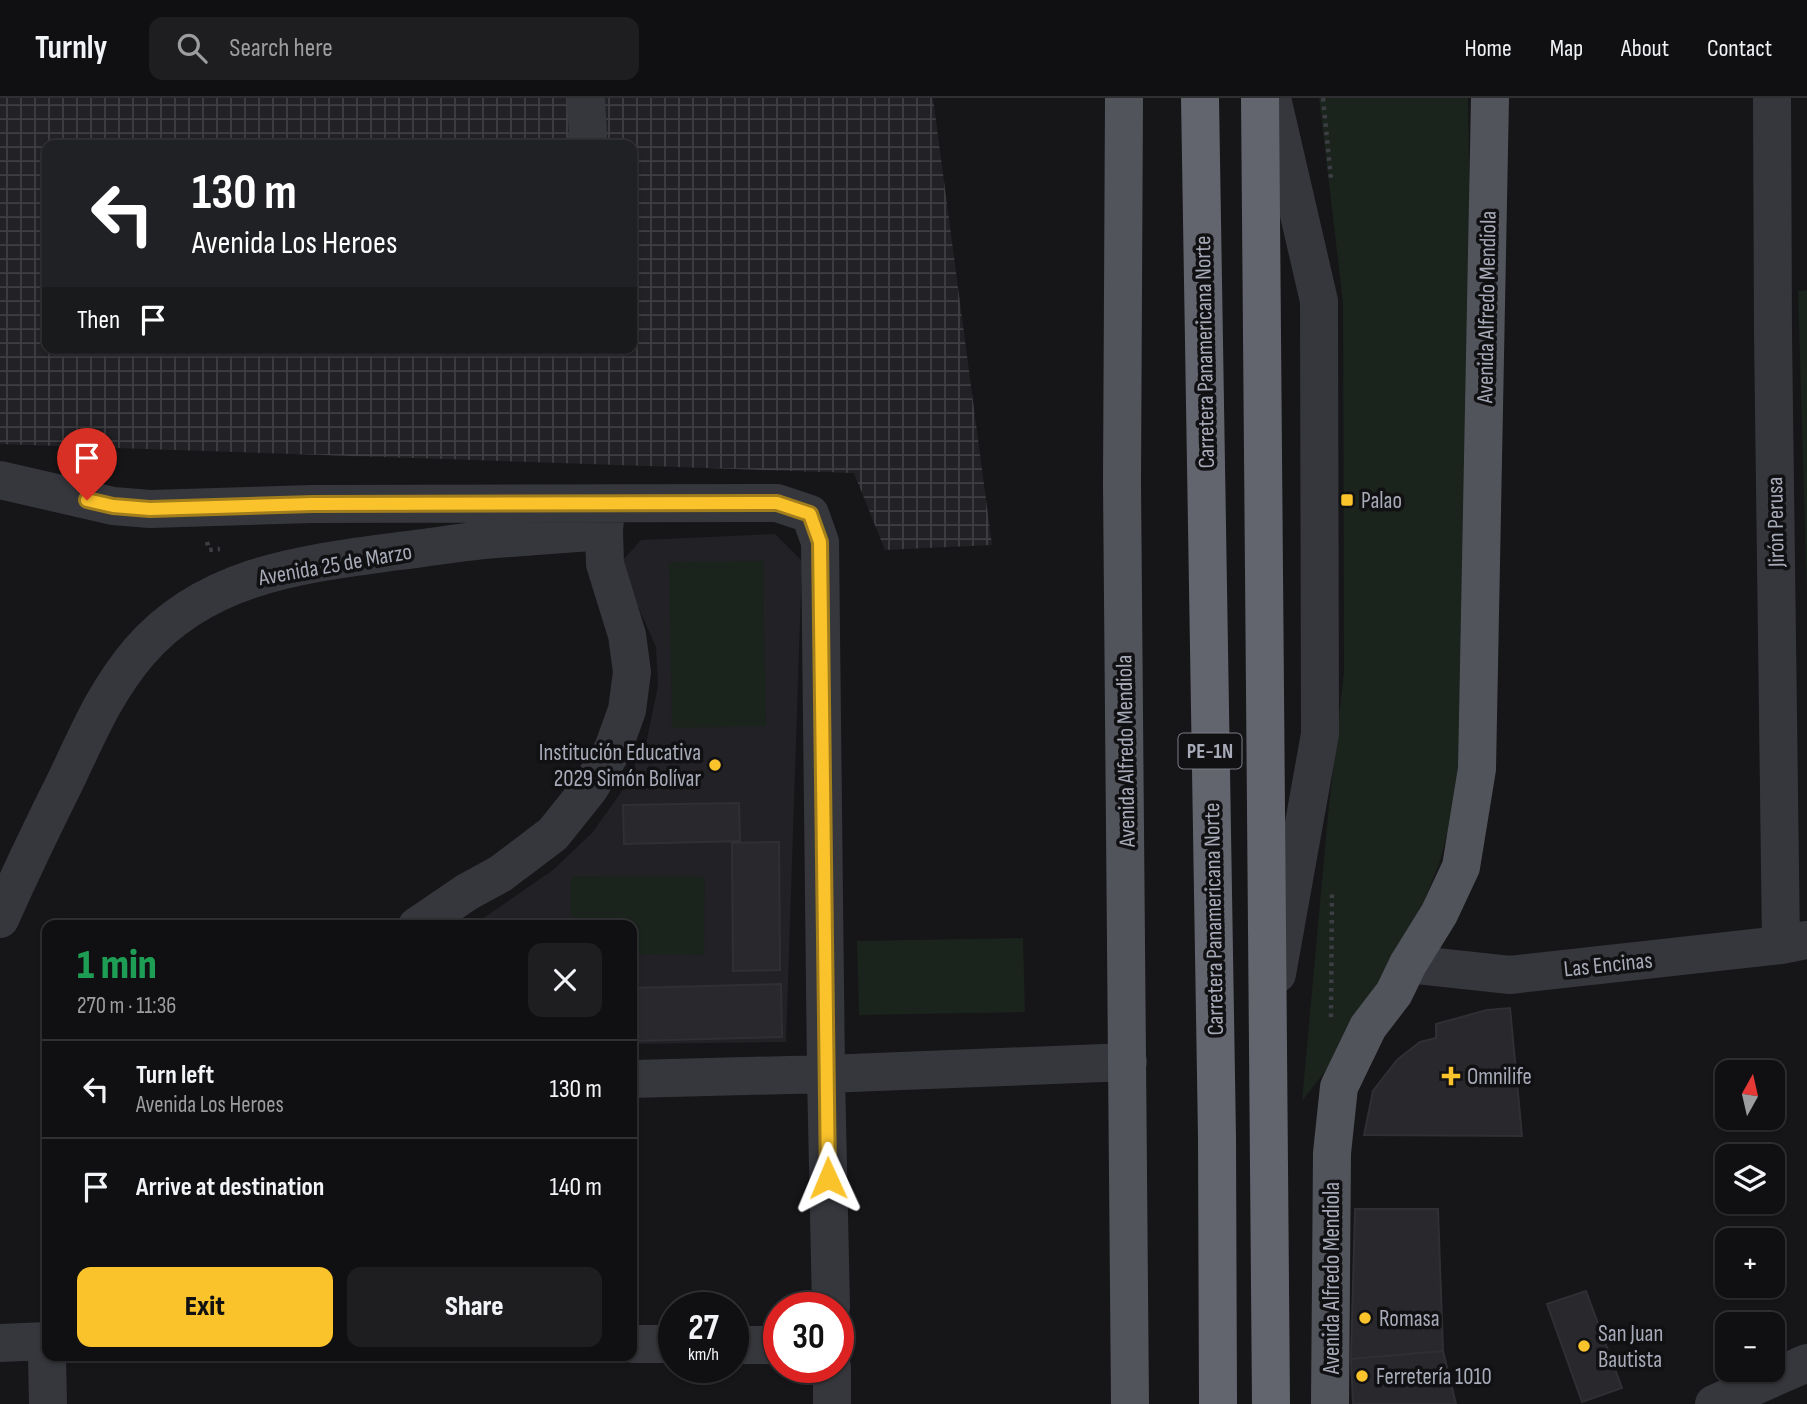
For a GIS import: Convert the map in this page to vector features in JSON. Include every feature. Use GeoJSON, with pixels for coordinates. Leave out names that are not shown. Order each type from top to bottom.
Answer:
{"type":"FeatureCollection","features":[{"type":"Feature","properties":{"kind":"highway","name":"Carretera Panamericana Norte"},"geometry":{"type":"LineString","coordinates":[[1200,98],[1217,1137],[1218,1404]]}},
{"type":"Feature","properties":{"kind":"highway","name":"PE-1N"},"geometry":{"type":"LineString","coordinates":[[1260,98],[1271,1404]]}},
{"type":"Feature","properties":{"kind":"main road","name":"Avenida Alfredo Mendiola"},"geometry":{"type":"LineString","coordinates":[[1124,98],[1122,484],[1130,1404]]}},
{"type":"Feature","properties":{"kind":"main road","name":"Avenida Alfredo Mendiola"},"geometry":{"type":"LineString","coordinates":[[1330,1404],[1332,1153],[1339,1087],[1368,1027],[1394,993],[1408,964],[1439,914],[1461,867],[1477,769],[1490,98]]}},
{"type":"Feature","properties":{"kind":"street"},"geometry":{"type":"LineString","coordinates":[[586,98],[586,140]]}},
{"type":"Feature","properties":{"kind":"street"},"geometry":{"type":"LineString","coordinates":[[1267,1027],[1320,734],[1319,301],[1272,98]]}},
{"type":"Feature","properties":{"kind":"street","name":"Jirón Perusa"},"geometry":{"type":"LineString","coordinates":[[1772,98],[1773,333],[1794,943]]}},
{"type":"Feature","properties":{"kind":"street"},"geometry":{"type":"LineString","coordinates":[[0,480],[113,506],[150,509],[313,504],[605,517],[777,503],[810,514],[820,542],[831,1292]]}},
{"type":"Feature","properties":{"kind":"street"},"geometry":{"type":"LineString","coordinates":[[425,920],[500,874],[553,834],[589,789],[613,749],[627,710],[632,672],[627,635],[606,564],[605,517]]}},
{"type":"Feature","properties":{"kind":"street","name":"Avenida 25 de Marzo"},"geometry":{"type":"LineString","coordinates":[[0,919],[94,720],[115,684],[140,651],[171,620],[198,602],[238,583],[291,567],[481,541],[605,517]]}},
{"type":"Feature","properties":{"kind":"street","name":"Las Encinas"},"geometry":{"type":"LineString","coordinates":[[1408,964],[1510,975],[1794,943]]}},
{"type":"Feature","properties":{"kind":"street"},"geometry":{"type":"LineString","coordinates":[[637,1079],[1128,1062]]}},
{"type":"Feature","properties":{"kind":"street"},"geometry":{"type":"LineString","coordinates":[[0,1343],[42,1341]]}},
{"type":"Feature","properties":{"kind":"street"},"geometry":{"type":"LineString","coordinates":[[637,1344],[658,1344]]}},
{"type":"Feature","properties":{"kind":"street"},"geometry":{"type":"LineString","coordinates":[[47,1361],[48,1404]]}},
{"type":"Feature","properties":{"kind":"street"},"geometry":{"type":"LineString","coordinates":[[1714,1404],[1807,1363]]}},
{"type":"Feature","properties":{"kind":"street"},"geometry":{"type":"LineString","coordinates":[[832,1383],[832,1404]]}},
{"type":"Feature","properties":{"kind":"shaded area"},"geometry":{"type":"Polygon","coordinates":[[[0,98],[933,98],[992,545],[885,550],[854,473],[0,444],[0,98]]]}},
{"type":"Feature","properties":{"kind":"shaded area"},"geometry":{"type":"Polygon","coordinates":[[[1319,98],[1468,98],[1476,618],[1453,813],[1439,864],[1416,921],[1325,1072],[1302,1101],[1344,672],[1343,303],[1319,98]]]}},
{"type":"Feature","properties":{"kind":"shaded area"},"geometry":{"type":"Polygon","coordinates":[[[1807,290],[1807,597],[1798,291],[1807,290]]]}},
{"type":"Feature","properties":{"kind":"shaded area","name":"Institución Educativa 2029 Simón Bolívar"},"geometry":{"type":"Polygon","coordinates":[[[775,534],[802,561],[786,1042],[637,1044],[637,920],[481,920],[553,870],[592,833],[622,791],[647,739],[658,686],[656,647],[622,561],[641,540],[775,534]]]}},
{"type":"Feature","properties":{"kind":"shaded area"},"geometry":{"type":"Polygon","coordinates":[[[763,561],[766,726],[672,728],[669,562],[763,561]]]}},
{"type":"Feature","properties":{"kind":"shaded area"},"geometry":{"type":"Polygon","coordinates":[[[571,876],[705,877],[704,955],[637,954],[637,920],[571,920],[571,876]]]}},
{"type":"Feature","properties":{"kind":"shaded area"},"geometry":{"type":"Polygon","coordinates":[[[1023,938],[1025,1012],[859,1015],[857,941],[1023,938]]]}},
{"type":"Feature","properties":{"kind":"building"},"geometry":{"type":"Polygon","coordinates":[[[739,803],[740,841],[624,844],[623,805],[739,803]]]}},
{"type":"Feature","properties":{"kind":"building"},"geometry":{"type":"Polygon","coordinates":[[[779,842],[780,970],[733,971],[732,843],[779,842]]]}},
{"type":"Feature","properties":{"kind":"building"},"geometry":{"type":"Polygon","coordinates":[[[781,984],[782,1037],[637,1041],[637,988],[781,984]]]}},
{"type":"Feature","properties":{"kind":"building","name":"Omnilife"},"geometry":{"type":"Polygon","coordinates":[[[1510,1008],[1522,1136],[1364,1135],[1373,1091],[1397,1060],[1420,1042],[1436,1038],[1436,1024],[1487,1010],[1510,1008]]]}},
{"type":"Feature","properties":{"kind":"building"},"geometry":{"type":"Polygon","coordinates":[[[1355,1209],[1438,1209],[1443,1351],[1351,1359],[1355,1209]]]}},
{"type":"Feature","properties":{"kind":"building","name":"San Juan Bautista"},"geometry":{"type":"Polygon","coordinates":[[[1586,1291],[1622,1388],[1582,1402],[1547,1304],[1586,1291]]]}},
{"type":"Feature","properties":{"kind":"building"},"geometry":{"type":"Polygon","coordinates":[[[1443,1351],[1456,1404],[1353,1404],[1351,1359],[1443,1351]]]}},
{"type":"Feature","properties":{"kind":"place","name":"Palao"},"geometry":{"type":"Point","coordinates":[1347,500]}},
{"type":"Feature","properties":{"kind":"place","name":"Institución Educativa 2029 Simón Bolívar"},"geometry":{"type":"Point","coordinates":[715,765]}},
{"type":"Feature","properties":{"kind":"place","name":"Omnilife"},"geometry":{"type":"Point","coordinates":[1451,1076]}},
{"type":"Feature","properties":{"kind":"place","name":"Romasa"},"geometry":{"type":"Point","coordinates":[1365,1318]}},
{"type":"Feature","properties":{"kind":"place","name":"San Juan Bautista"},"geometry":{"type":"Point","coordinates":[1584,1346]}},
{"type":"Feature","properties":{"kind":"place","name":"Ferretería 1010"},"geometry":{"type":"Point","coordinates":[1362,1376]}},
{"type":"Feature","properties":{"kind":"route"},"geometry":{"type":"LineString","coordinates":[[87,500],[113,506],[150,509],[313,504],[777,503],[810,514],[820,542],[828,1178]]}}]}
